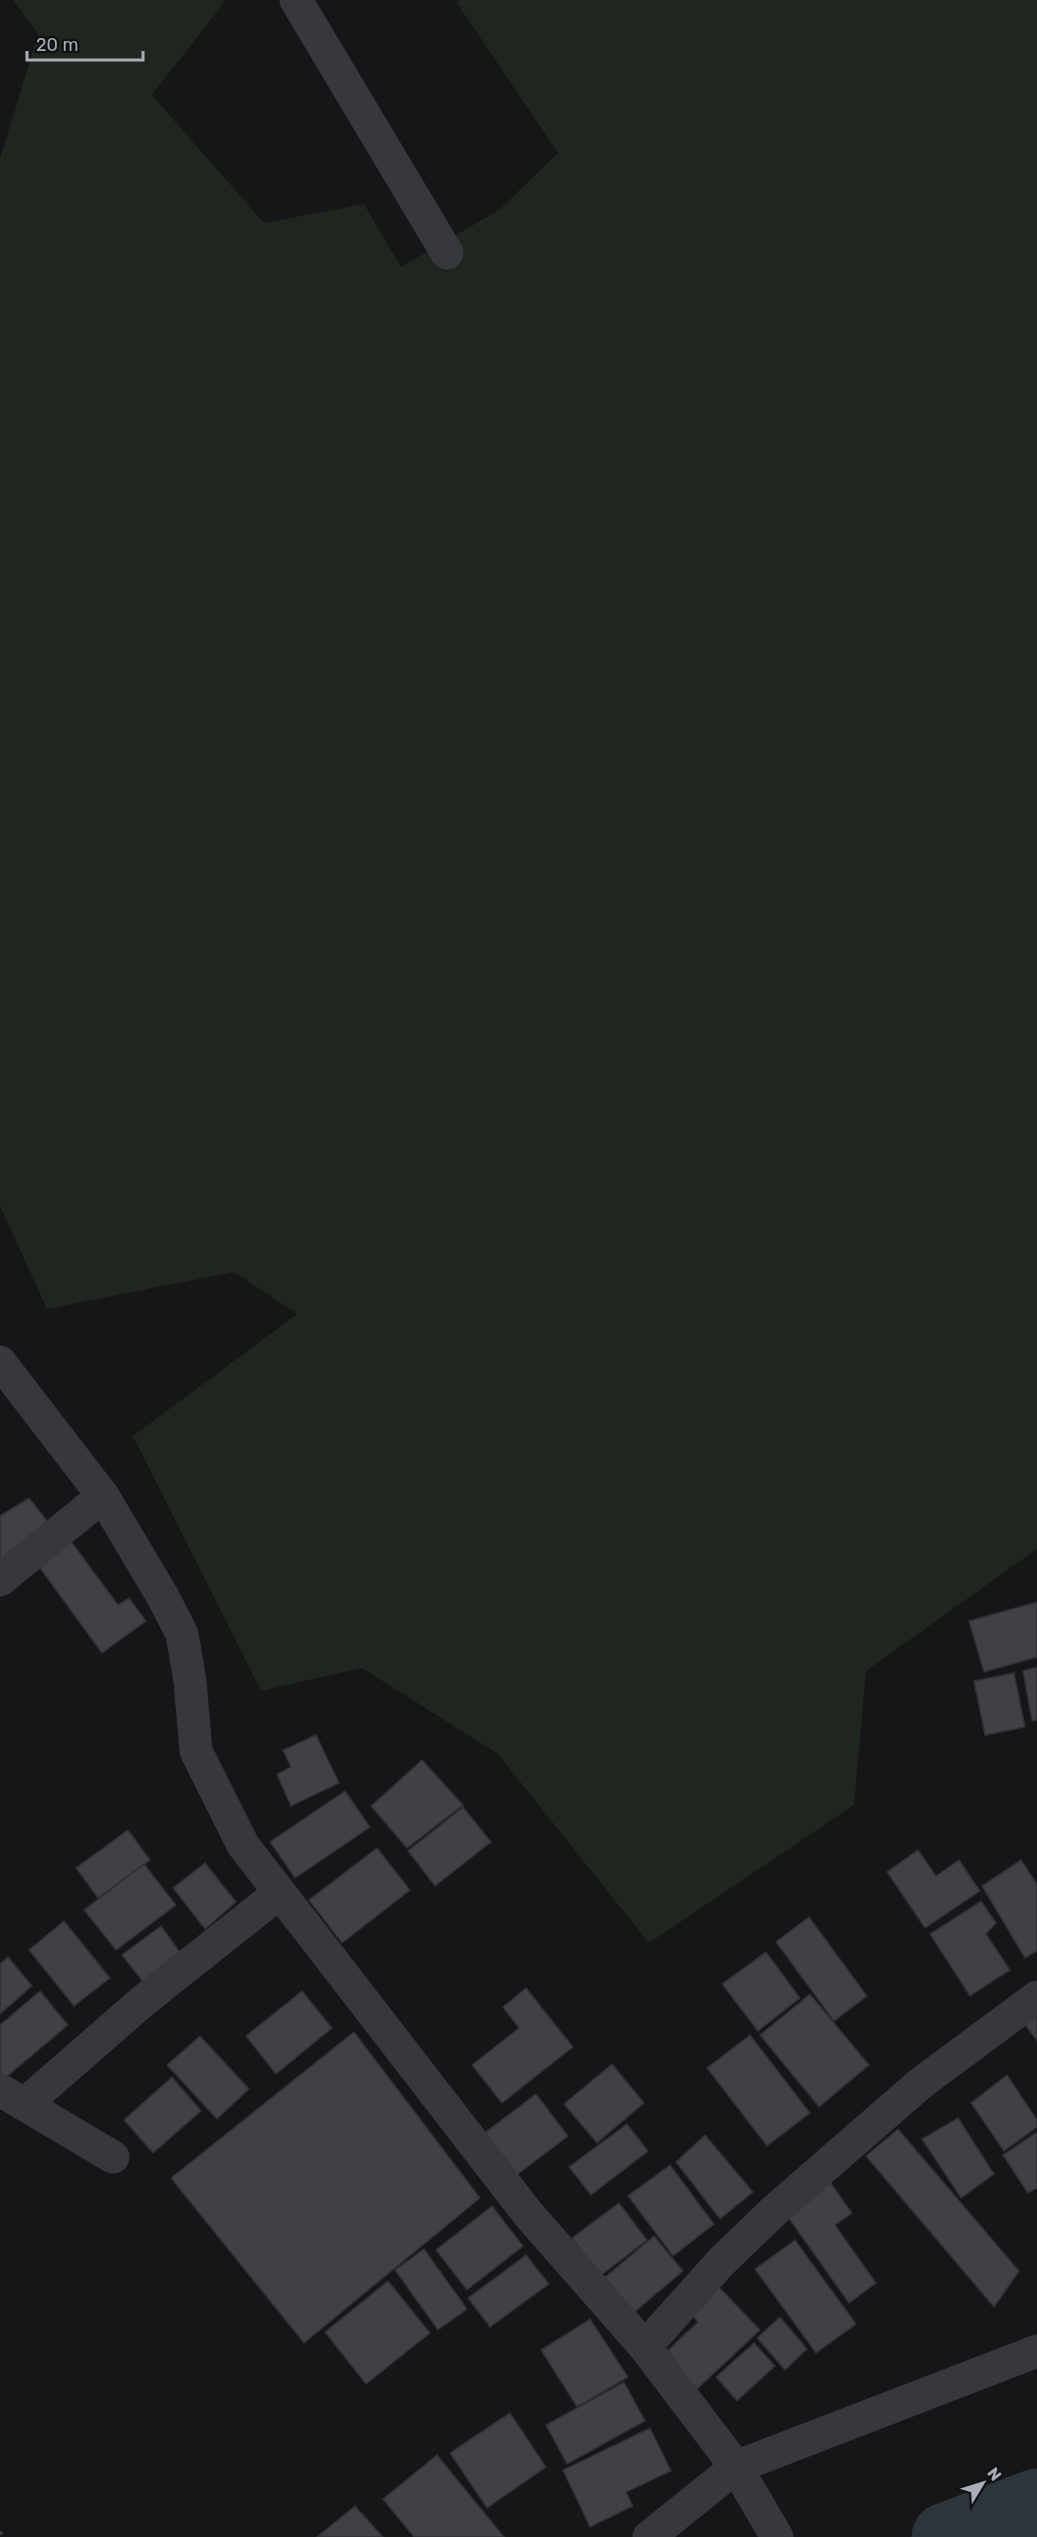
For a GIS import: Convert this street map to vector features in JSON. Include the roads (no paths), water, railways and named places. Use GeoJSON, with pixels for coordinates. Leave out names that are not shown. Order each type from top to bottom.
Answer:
{"type":"FeatureCollection","features":[{"type":"Feature","properties":{"kind":"street"},"geometry":{"type":"LineString","coordinates":[[296,0],[447,253]]}},
{"type":"Feature","properties":{"kind":"street"},"geometry":{"type":"LineString","coordinates":[[0,1362],[103,1496],[163,1597],[182,1634],[190,1682],[196,1751],[243,1845],[529,2215],[645,2347],[736,2467],[777,2537]]}},
{"type":"Feature","properties":{"kind":"street"},"geometry":{"type":"LineString","coordinates":[[0,1580],[103,1496]]}},
{"type":"Feature","properties":{"kind":"street"},"geometry":{"type":"LineString","coordinates":[[113,2157],[13,2097],[143,2001],[279,1893]]}},
{"type":"Feature","properties":{"kind":"street"},"geometry":{"type":"LineString","coordinates":[[645,2347],[721,2262],[775,2210],[921,2083],[1037,1997]]}},
{"type":"Feature","properties":{"kind":"street"},"geometry":{"type":"LineString","coordinates":[[649,2537],[736,2467],[1037,2351]]}},
{"type":"Feature","properties":{"kind":"waterway"},"geometry":{"type":"LineString","coordinates":[[946,2537],[1037,2503]]}}]}
